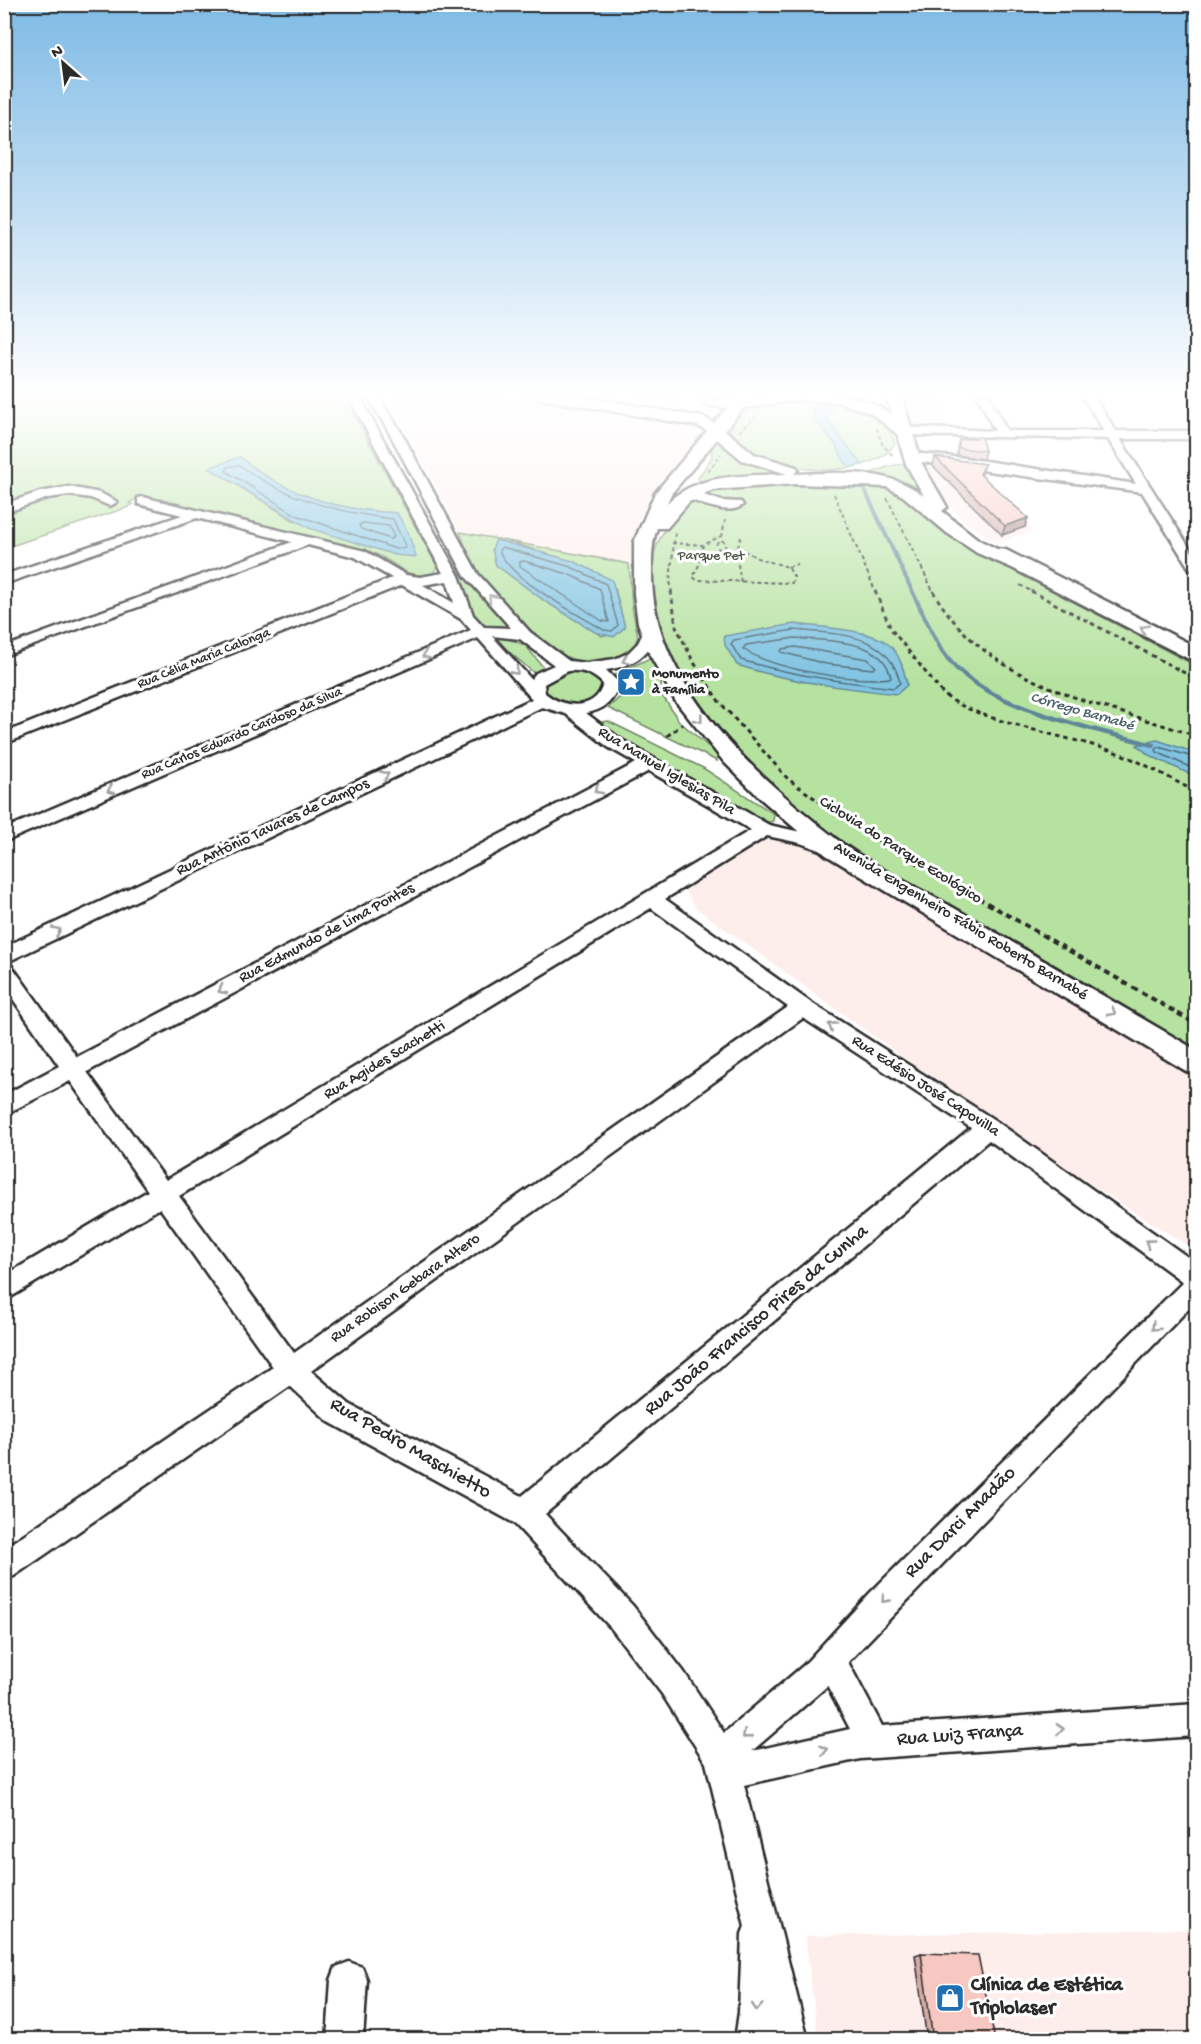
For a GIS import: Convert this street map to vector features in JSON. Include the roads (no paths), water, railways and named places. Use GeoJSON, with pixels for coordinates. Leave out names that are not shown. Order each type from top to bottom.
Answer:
{"type":"FeatureCollection","features":[{"type":"Feature","properties":{"kind":"main road","name":"Avenida Engenheiro Fábio Roberto Barnabé"},"geometry":{"type":"LineString","coordinates":[[667,489],[654,511],[643,542],[645,610],[650,632],[683,698],[700,720],[770,795],[834,849],[1197,1063]]}},
{"type":"Feature","properties":{"kind":"main road"},"geometry":{"type":"LineString","coordinates":[[643,569],[663,520],[695,489]]}},
{"type":"Feature","properties":{"kind":"main road"},"geometry":{"type":"LineString","coordinates":[[903,489],[980,549],[999,559],[1016,563]]}},
{"type":"Feature","properties":{"kind":"main road"},"geometry":{"type":"LineString","coordinates":[[924,489],[940,508],[969,534],[1016,563],[1197,655]]}},
{"type":"Feature","properties":{"kind":"street"},"geometry":{"type":"LineString","coordinates":[[4,509],[50,493],[71,489]]}},
{"type":"Feature","properties":{"kind":"street"},"geometry":{"type":"LineString","coordinates":[[76,489],[93,492],[110,502]]}},
{"type":"Feature","properties":{"kind":"street"},"geometry":{"type":"LineString","coordinates":[[404,489],[452,576],[466,616],[539,698],[559,709],[571,710],[588,708],[603,702],[611,693],[611,683],[604,674],[587,667]]}},
{"type":"Feature","properties":{"kind":"street"},"geometry":{"type":"LineString","coordinates":[[426,489],[472,576],[525,635],[565,666]]}},
{"type":"Feature","properties":{"kind":"street"},"geometry":{"type":"LineString","coordinates":[[1147,489],[1197,568]]}},
{"type":"Feature","properties":{"kind":"street"},"geometry":{"type":"LineString","coordinates":[[143,501],[360,554],[466,616]]}},
{"type":"Feature","properties":{"kind":"street"},"geometry":{"type":"LineString","coordinates":[[4,580],[197,514]]}},
{"type":"Feature","properties":{"kind":"street"},"geometry":{"type":"LineString","coordinates":[[1179,540],[1197,540]]}},
{"type":"Feature","properties":{"kind":"street"},"geometry":{"type":"LineString","coordinates":[[4,652],[304,542]]}},
{"type":"Feature","properties":{"kind":"street"},"geometry":{"type":"LineString","coordinates":[[403,579],[437,580],[452,576]]}},
{"type":"Feature","properties":{"kind":"street","name":"Rua Célia Maria Calonga"},"geometry":{"type":"LineString","coordinates":[[4,738],[403,579]]}},
{"type":"Feature","properties":{"kind":"street"},"geometry":{"type":"LineString","coordinates":[[479,632],[502,631],[525,635]]}},
{"type":"Feature","properties":{"kind":"street","name":"Rua Carlos Eduardo Cardoso da Silva"},"geometry":{"type":"LineString","coordinates":[[4,836],[479,632]]}},
{"type":"Feature","properties":{"kind":"street"},"geometry":{"type":"LineString","coordinates":[[539,698],[536,683],[542,676],[565,666],[587,667],[626,661],[646,645],[650,632]]}},
{"type":"Feature","properties":{"kind":"street","name":"Rua Antônio Tavares de Campos"},"geometry":{"type":"LineString","coordinates":[[4,956],[539,698]]}},
{"type":"Feature","properties":{"kind":"street","name":"Rua Manuel Iglesias Pila"},"geometry":{"type":"LineString","coordinates":[[571,710],[614,742],[764,830]]}},
{"type":"Feature","properties":{"kind":"street","name":"Rua Edmundo de Lima Pontes"},"geometry":{"type":"LineString","coordinates":[[4,1106],[650,763]]}},
{"type":"Feature","properties":{"kind":"street"},"geometry":{"type":"LineString","coordinates":[[764,830],[804,837],[834,849]]}},
{"type":"Feature","properties":{"kind":"street","name":"Rua Agides Scachetti"},"geometry":{"type":"LineString","coordinates":[[4,1290],[764,830]]}},
{"type":"Feature","properties":{"kind":"street","name":"Rua Edésio José Capovilla"},"geometry":{"type":"LineString","coordinates":[[652,899],[803,1007],[988,1127],[1197,1277]]}},
{"type":"Feature","properties":{"kind":"street","name":"Rua Pedro Maschietto"},"geometry":{"type":"LineString","coordinates":[[4,970],[73,1070],[291,1370],[339,1413],[524,1514],[622,1617],[673,1683],[724,1765],[760,1907],[790,2040]]}},
{"type":"Feature","properties":{"kind":"street","name":"Rua Robison Gebara Altero"},"geometry":{"type":"LineString","coordinates":[[4,1566],[291,1370],[803,1007]]}},
{"type":"Feature","properties":{"kind":"street","name":"Rua João Francisco Pires da Cunha"},"geometry":{"type":"LineString","coordinates":[[524,1514],[988,1127]]}},
{"type":"Feature","properties":{"kind":"street","name":"Rua Darci Anadão"},"geometry":{"type":"LineString","coordinates":[[724,1765],[815,1676],[880,1604],[1197,1285]]}},
{"type":"Feature","properties":{"kind":"street"},"geometry":{"type":"LineString","coordinates":[[830,1659],[874,1742]]}},
{"type":"Feature","properties":{"kind":"street","name":"Rua Luiz França"},"geometry":{"type":"LineString","coordinates":[[724,1765],[874,1742],[1197,1720]]}},
{"type":"Feature","properties":{"kind":"street","name":"Rua Pedro Maschietto"},"geometry":{"type":"LineString","coordinates":[[753,2040],[757,2012],[760,1907]]}},
{"type":"Feature","properties":{"kind":"street"},"geometry":{"type":"LineString","coordinates":[[345,2040],[349,1980]]}},
{"type":"Feature","properties":{"kind":"water"},"geometry":{"type":"Polygon","coordinates":[[[245,489],[292,489],[334,504],[397,513],[408,532],[416,557],[395,555],[309,528],[245,489]]]}},
{"type":"Feature","properties":{"kind":"water"},"geometry":{"type":"Polygon","coordinates":[[[496,540],[573,561],[612,580],[625,627],[614,637],[595,632],[546,602],[496,565],[492,549],[496,540]]]}},
{"type":"Feature","properties":{"kind":"water"},"geometry":{"type":"Polygon","coordinates":[[[794,624],[842,629],[879,638],[891,647],[898,657],[907,685],[897,694],[836,687],[776,676],[737,665],[725,645],[724,636],[794,624]]]}},
{"type":"Feature","properties":{"kind":"water"},"geometry":{"type":"Polygon","coordinates":[[[1157,740],[1196,753],[1196,777],[1149,755],[1137,745],[1157,740]]]}},
{"type":"Feature","properties":{"kind":"waterway","name":"Córrego Barnabé"},"geometry":{"type":"LineString","coordinates":[[865,489],[913,593]]}},
{"type":"Feature","properties":{"kind":"waterway","name":"Córrego Barnabé"},"geometry":{"type":"LineString","coordinates":[[912,591],[943,652],[960,671],[982,688],[1009,702],[1039,713],[1153,745]]}},
{"type":"Feature","properties":{"kind":"place","name":"Monumento à Família"},"geometry":{"type":"Point","coordinates":[631,682]}},
{"type":"Feature","properties":{"kind":"place","name":"Clínica de Estética Triplolaser"},"geometry":{"type":"Point","coordinates":[950,1998]}},
{"type":"Feature","properties":{"kind":"park label","name":"Parque Pet"},"geometry":{"type":"Point","coordinates":[711,556]}}]}
